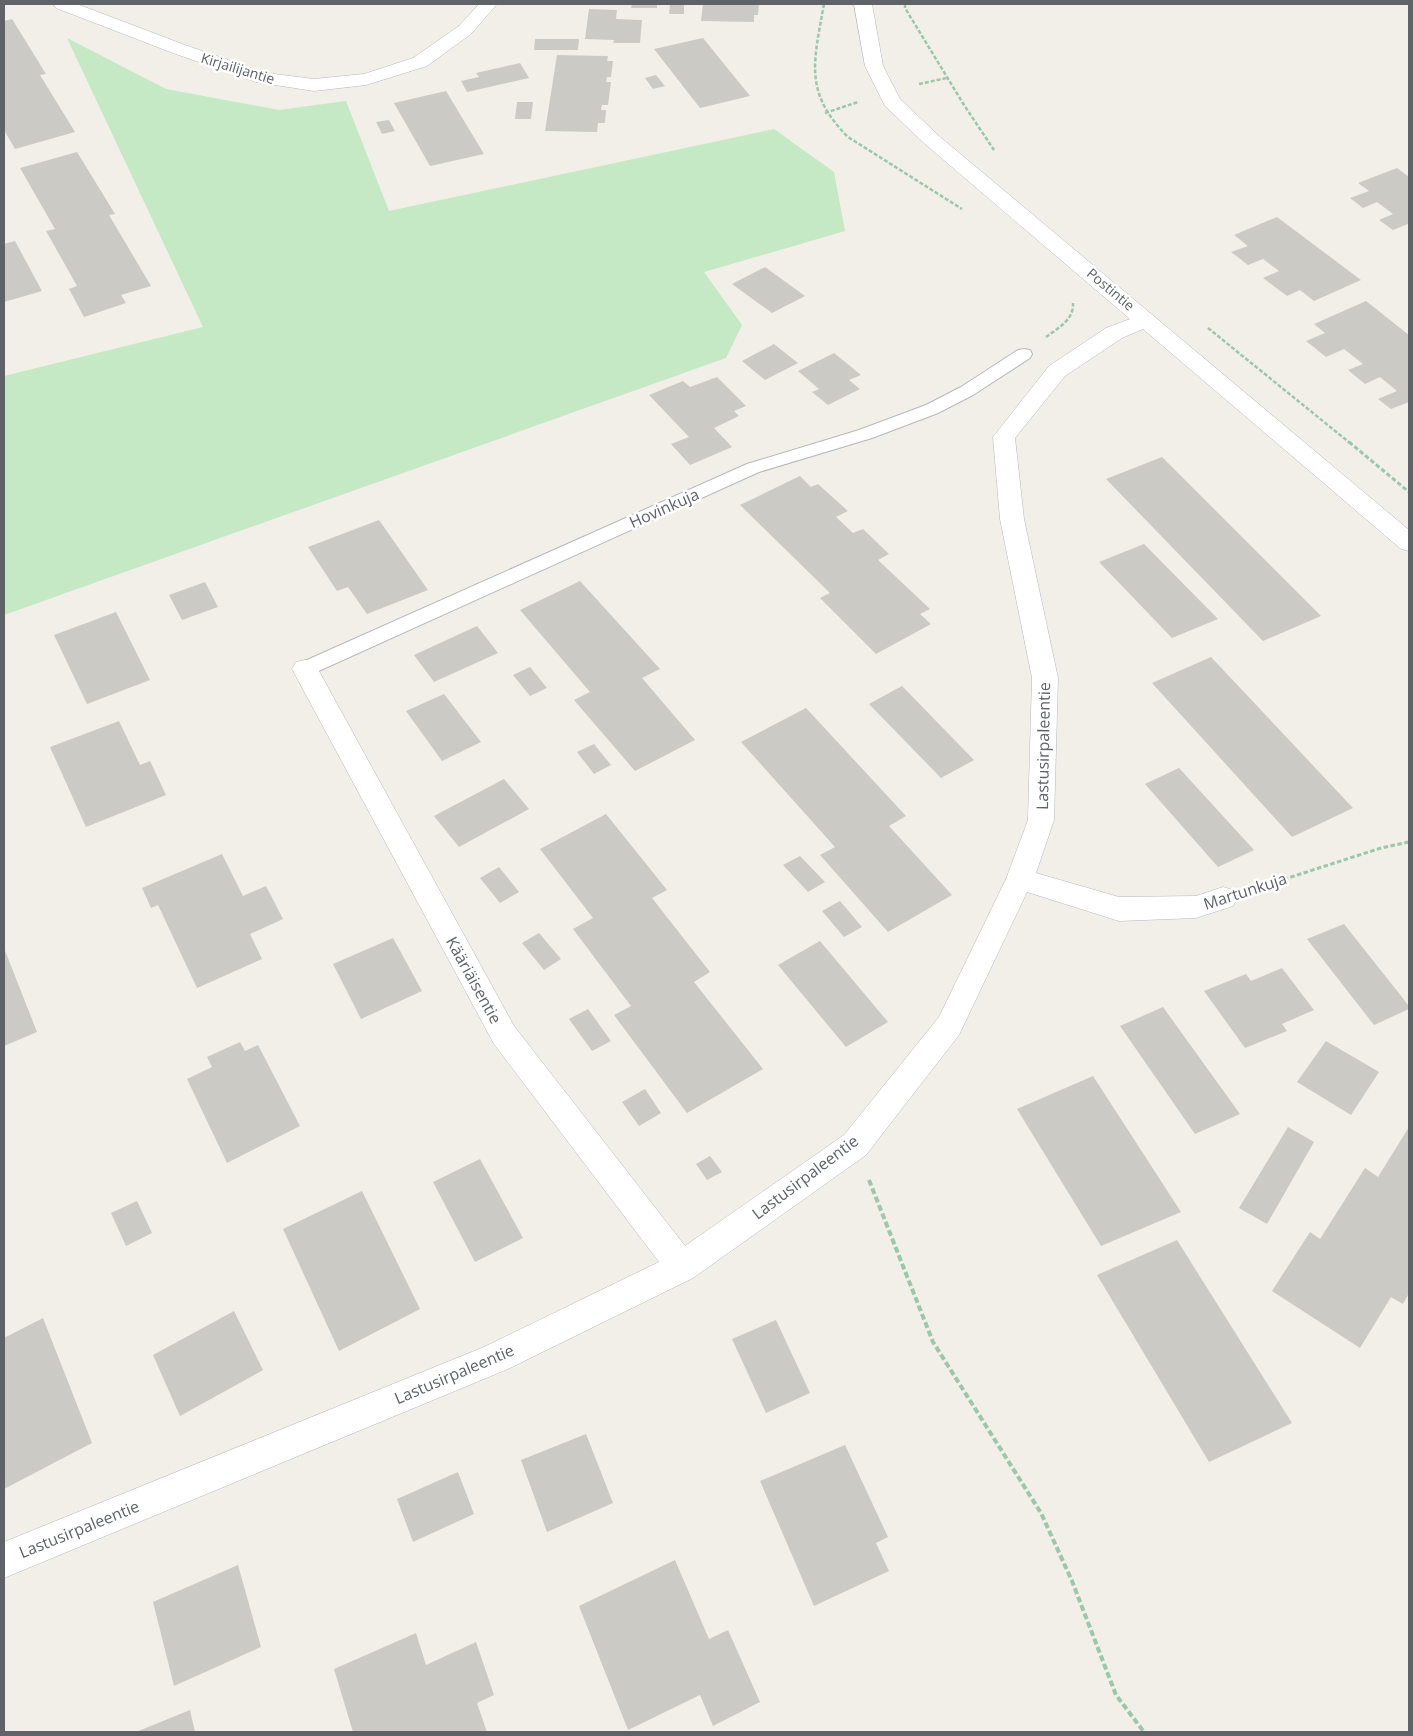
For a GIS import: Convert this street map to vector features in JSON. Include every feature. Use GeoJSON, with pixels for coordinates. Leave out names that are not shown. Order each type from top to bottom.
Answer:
{"type":"FeatureCollection","features":[{"type":"Feature","properties":{"kind":"street","name":"Kirjailijantie"},"geometry":{"type":"LineString","coordinates":[[62,4],[179,49],[263,78],[314,85],[366,79],[420,62],[465,30],[488,4]]}},
{"type":"Feature","properties":{"kind":"street","name":"Postintie"},"geometry":{"type":"LineString","coordinates":[[863,4],[874,66],[892,102],[932,140],[1409,543]]}},
{"type":"Feature","properties":{"kind":"street","name":"Lastusirpaleentie"},"geometry":{"type":"LineString","coordinates":[[4,1560],[496,1358],[682,1267],[854,1144],[949,1026],[1020,879],[1041,820],[1045,678],[1012,520],[1004,437],[1057,371],[1114,333],[1147,320]]}},
{"type":"Feature","properties":{"kind":"street","name":"Kääriäisentie"},"geometry":{"type":"LineString","coordinates":[[305,669],[504,1035],[682,1267]]}},
{"type":"Feature","properties":{"kind":"street","name":"Martunkuja"},"geometry":{"type":"LineString","coordinates":[[1020,879],[1119,909],[1196,907],[1223,898]]}},
{"type":"Feature","properties":{"kind":"lane","name":"Hovinkuja"},"geometry":{"type":"LineString","coordinates":[[305,669],[753,468],[886,427],[932,409],[985,381],[1024,354]]}},
{"type":"Feature","properties":{"kind":"path"},"geometry":{"type":"LineString","coordinates":[[824,4],[815,63],[818,92],[825,112],[835,126],[848,137],[962,209]]}},
{"type":"Feature","properties":{"kind":"path"},"geometry":{"type":"LineString","coordinates":[[905,4],[905,8],[947,78],[1000,155]]}},
{"type":"Feature","properties":{"kind":"path"},"geometry":{"type":"LineString","coordinates":[[918,84],[947,78]]}},
{"type":"Feature","properties":{"kind":"path"},"geometry":{"type":"LineString","coordinates":[[825,112],[864,100]]}},
{"type":"Feature","properties":{"kind":"path"},"geometry":{"type":"LineString","coordinates":[[1024,354],[1066,322],[1071,316],[1074,304],[1069,297]]}},
{"type":"Feature","properties":{"kind":"path"},"geometry":{"type":"LineString","coordinates":[[1202,323],[1304,404],[1409,492]]}},
{"type":"Feature","properties":{"kind":"path","name":"Martunkuja"},"geometry":{"type":"LineString","coordinates":[[1223,898],[1381,848],[1409,842]]}},
{"type":"Feature","properties":{"kind":"path"},"geometry":{"type":"LineString","coordinates":[[854,1144],[932,1342],[1041,1513],[1072,1581],[1116,1695],[1144,1732]]}},
{"type":"Feature","properties":{"kind":"green space"},"geometry":{"type":"Polygon","coordinates":[[[67,38],[166,89],[279,110],[346,101],[389,211],[774,129],[834,172],[845,231],[704,272],[742,325],[726,358],[4,615],[4,376],[203,327],[67,38]]]}},
{"type":"Feature","properties":{"kind":"building"},"geometry":{"type":"Polygon","coordinates":[[[632,4],[657,4],[657,8],[631,8],[632,4]]]}},
{"type":"Feature","properties":{"kind":"building"},"geometry":{"type":"Polygon","coordinates":[[[670,4],[684,4],[684,14],[669,14],[670,4]]]}},
{"type":"Feature","properties":{"kind":"building"},"geometry":{"type":"Polygon","coordinates":[[[703,4],[759,4],[758,15],[754,15],[754,22],[701,21],[703,4]]]}},
{"type":"Feature","properties":{"kind":"building"},"geometry":{"type":"Polygon","coordinates":[[[589,9],[617,10],[616,19],[642,20],[640,43],[613,43],[614,40],[585,39],[589,9]]]}},
{"type":"Feature","properties":{"kind":"building"},"geometry":{"type":"Polygon","coordinates":[[[12,19],[46,74],[40,75],[75,132],[15,149],[4,130],[4,21],[12,19]]]}},
{"type":"Feature","properties":{"kind":"building"},"geometry":{"type":"Polygon","coordinates":[[[703,38],[750,96],[700,108],[654,49],[703,38]]]}},
{"type":"Feature","properties":{"kind":"building"},"geometry":{"type":"Polygon","coordinates":[[[535,39],[579,39],[578,50],[534,50],[535,39]]]}},
{"type":"Feature","properties":{"kind":"building"},"geometry":{"type":"Polygon","coordinates":[[[557,55],[608,56],[607,61],[613,61],[611,77],[607,77],[606,82],[611,82],[608,105],[602,105],[601,110],[606,110],[605,123],[598,123],[597,132],[545,131],[557,55]]]}},
{"type":"Feature","properties":{"kind":"building"},"geometry":{"type":"Polygon","coordinates":[[[520,63],[529,78],[467,92],[461,81],[479,77],[476,73],[520,63]]]}},
{"type":"Feature","properties":{"kind":"building"},"geometry":{"type":"Polygon","coordinates":[[[656,75],[665,86],[653,89],[645,78],[656,75]]]}},
{"type":"Feature","properties":{"kind":"building"},"geometry":{"type":"Polygon","coordinates":[[[446,91],[484,154],[430,166],[394,103],[446,91]]]}},
{"type":"Feature","properties":{"kind":"building"},"geometry":{"type":"Polygon","coordinates":[[[517,102],[533,102],[531,119],[515,119],[517,102]]]}},
{"type":"Feature","properties":{"kind":"building"},"geometry":{"type":"Polygon","coordinates":[[[389,120],[395,131],[382,134],[376,122],[389,120]]]}},
{"type":"Feature","properties":{"kind":"building"},"geometry":{"type":"Polygon","coordinates":[[[77,152],[115,214],[109,215],[151,286],[121,295],[126,303],[84,317],[69,289],[77,286],[46,231],[55,229],[20,168],[77,152]]]}},
{"type":"Feature","properties":{"kind":"building"},"geometry":{"type":"Polygon","coordinates":[[[1397,168],[1409,177],[1409,225],[1393,230],[1379,220],[1393,214],[1377,202],[1363,208],[1350,198],[1369,191],[1358,183],[1397,168]]]}},
{"type":"Feature","properties":{"kind":"building"},"geometry":{"type":"Polygon","coordinates":[[[1277,217],[1361,280],[1314,301],[1300,290],[1287,296],[1263,278],[1279,271],[1263,259],[1248,265],[1231,252],[1248,246],[1234,235],[1277,217]]]}},
{"type":"Feature","properties":{"kind":"building"},"geometry":{"type":"Polygon","coordinates":[[[15,241],[42,291],[4,302],[4,244],[15,241]]]}},
{"type":"Feature","properties":{"kind":"building"},"geometry":{"type":"Polygon","coordinates":[[[765,267],[805,296],[772,313],[732,284],[765,267]]]}},
{"type":"Feature","properties":{"kind":"building"},"geometry":{"type":"Polygon","coordinates":[[[1366,301],[1409,335],[1409,402],[1391,409],[1378,399],[1397,391],[1380,377],[1365,384],[1348,370],[1363,364],[1344,349],[1326,357],[1306,341],[1325,333],[1314,324],[1366,301]]]}},
{"type":"Feature","properties":{"kind":"building"},"geometry":{"type":"Polygon","coordinates":[[[774,344],[798,363],[765,380],[742,361],[774,344]]]}},
{"type":"Feature","properties":{"kind":"building"},"geometry":{"type":"Polygon","coordinates":[[[834,353],[861,375],[849,380],[860,389],[828,405],[812,392],[819,389],[798,371],[834,353]]]}},
{"type":"Feature","properties":{"kind":"building"},"geometry":{"type":"Polygon","coordinates":[[[717,377],[746,406],[734,411],[739,416],[714,428],[732,447],[690,465],[671,444],[689,437],[649,395],[683,381],[690,387],[717,377]]]}},
{"type":"Feature","properties":{"kind":"building"},"geometry":{"type":"Polygon","coordinates":[[[1162,457],[1321,616],[1263,641],[1106,479],[1162,457]]]}},
{"type":"Feature","properties":{"kind":"building"},"geometry":{"type":"Polygon","coordinates":[[[800,476],[811,487],[818,484],[848,511],[836,517],[853,533],[863,529],[889,554],[878,560],[930,609],[920,614],[931,624],[876,654],[820,598],[830,593],[740,505],[800,476]]]}},
{"type":"Feature","properties":{"kind":"building"},"geometry":{"type":"Polygon","coordinates":[[[379,520],[428,590],[367,614],[348,587],[337,591],[308,547],[379,520]]]}},
{"type":"Feature","properties":{"kind":"building"},"geometry":{"type":"Polygon","coordinates":[[[1144,544],[1218,619],[1172,638],[1099,562],[1144,544]]]}},
{"type":"Feature","properties":{"kind":"building"},"geometry":{"type":"Polygon","coordinates":[[[580,581],[660,669],[642,678],[695,740],[635,771],[574,700],[590,692],[520,610],[580,581]]]}},
{"type":"Feature","properties":{"kind":"building"},"geometry":{"type":"Polygon","coordinates":[[[205,582],[218,607],[182,620],[169,595],[205,582]]]}},
{"type":"Feature","properties":{"kind":"building"},"geometry":{"type":"Polygon","coordinates":[[[116,612],[150,680],[87,704],[54,635],[116,612]]]}},
{"type":"Feature","properties":{"kind":"building"},"geometry":{"type":"Polygon","coordinates":[[[477,626],[498,653],[434,682],[414,655],[477,626]]]}},
{"type":"Feature","properties":{"kind":"building"},"geometry":{"type":"Polygon","coordinates":[[[1211,657],[1353,808],[1292,837],[1152,683],[1211,657]]]}},
{"type":"Feature","properties":{"kind":"building"},"geometry":{"type":"Polygon","coordinates":[[[530,667],[547,688],[530,696],[513,675],[530,667]]]}},
{"type":"Feature","properties":{"kind":"building"},"geometry":{"type":"Polygon","coordinates":[[[902,686],[974,760],[941,778],[869,704],[902,686]]]}},
{"type":"Feature","properties":{"kind":"building"},"geometry":{"type":"Polygon","coordinates":[[[444,694],[481,742],[442,761],[406,711],[444,694]]]}},
{"type":"Feature","properties":{"kind":"building"},"geometry":{"type":"Polygon","coordinates":[[[806,708],[906,816],[889,826],[952,895],[888,932],[820,855],[835,847],[741,742],[806,708]]]}},
{"type":"Feature","properties":{"kind":"building"},"geometry":{"type":"Polygon","coordinates":[[[119,721],[140,765],[150,761],[166,795],[86,827],[50,747],[119,721]]]}},
{"type":"Feature","properties":{"kind":"building"},"geometry":{"type":"Polygon","coordinates":[[[594,744],[611,765],[594,774],[577,752],[594,744]]]}},
{"type":"Feature","properties":{"kind":"building"},"geometry":{"type":"Polygon","coordinates":[[[1179,768],[1254,850],[1218,867],[1145,784],[1179,768]]]}},
{"type":"Feature","properties":{"kind":"building"},"geometry":{"type":"Polygon","coordinates":[[[504,779],[529,809],[459,847],[434,816],[504,779]]]}},
{"type":"Feature","properties":{"kind":"building"},"geometry":{"type":"Polygon","coordinates":[[[606,814],[667,890],[652,898],[710,972],[694,982],[763,1069],[687,1113],[614,1015],[631,1006],[573,929],[593,918],[540,849],[606,814]]]}},
{"type":"Feature","properties":{"kind":"building"},"geometry":{"type":"Polygon","coordinates":[[[222,854],[243,896],[266,886],[283,919],[250,934],[262,959],[197,988],[158,905],[151,908],[142,888],[222,854]]]}},
{"type":"Feature","properties":{"kind":"building"},"geometry":{"type":"Polygon","coordinates":[[[800,856],[825,882],[808,892],[783,865],[800,856]]]}},
{"type":"Feature","properties":{"kind":"building"},"geometry":{"type":"Polygon","coordinates":[[[499,867],[519,892],[500,903],[480,878],[499,867]]]}},
{"type":"Feature","properties":{"kind":"building"},"geometry":{"type":"Polygon","coordinates":[[[840,901],[862,927],[844,937],[822,911],[840,901]]]}},
{"type":"Feature","properties":{"kind":"building"},"geometry":{"type":"Polygon","coordinates":[[[1344,924],[1409,1006],[1409,1009],[1374,1025],[1307,939],[1344,924]]]}},
{"type":"Feature","properties":{"kind":"building"},"geometry":{"type":"Polygon","coordinates":[[[539,933],[561,959],[544,970],[522,943],[539,933]]]}},
{"type":"Feature","properties":{"kind":"building"},"geometry":{"type":"Polygon","coordinates":[[[393,938],[422,991],[361,1019],[333,964],[393,938]]]}},
{"type":"Feature","properties":{"kind":"building"},"geometry":{"type":"Polygon","coordinates":[[[820,941],[888,1022],[846,1047],[778,965],[820,941]]]}},
{"type":"Feature","properties":{"kind":"building"},"geometry":{"type":"Polygon","coordinates":[[[4,948],[37,1032],[4,1046],[4,948]]]}},
{"type":"Feature","properties":{"kind":"building"},"geometry":{"type":"Polygon","coordinates":[[[1282,968],[1314,1010],[1282,1024],[1287,1031],[1245,1048],[1204,991],[1246,974],[1251,981],[1282,968]]]}},
{"type":"Feature","properties":{"kind":"building"},"geometry":{"type":"Polygon","coordinates":[[[1163,1007],[1240,1114],[1195,1134],[1120,1026],[1163,1007]]]}},
{"type":"Feature","properties":{"kind":"building"},"geometry":{"type":"Polygon","coordinates":[[[588,1009],[611,1041],[592,1051],[569,1019],[588,1009]]]}},
{"type":"Feature","properties":{"kind":"building"},"geometry":{"type":"Polygon","coordinates":[[[1326,1041],[1379,1072],[1351,1115],[1297,1082],[1326,1041]]]}},
{"type":"Feature","properties":{"kind":"building"},"geometry":{"type":"Polygon","coordinates":[[[240,1042],[245,1051],[258,1045],[300,1126],[227,1163],[187,1079],[212,1067],[207,1057],[240,1042]]]}},
{"type":"Feature","properties":{"kind":"building"},"geometry":{"type":"Polygon","coordinates":[[[1093,1076],[1181,1212],[1101,1246],[1017,1109],[1093,1076]]]}},
{"type":"Feature","properties":{"kind":"building"},"geometry":{"type":"Polygon","coordinates":[[[645,1089],[661,1113],[639,1126],[622,1102],[645,1089]]]}},
{"type":"Feature","properties":{"kind":"building"},"geometry":{"type":"Polygon","coordinates":[[[1288,1127],[1314,1142],[1267,1224],[1239,1208],[1288,1127]]]}},
{"type":"Feature","properties":{"kind":"building"},"geometry":{"type":"Polygon","coordinates":[[[1409,1127],[1409,1293],[1403,1304],[1391,1297],[1360,1348],[1272,1291],[1310,1232],[1320,1239],[1365,1168],[1378,1177],[1409,1127]]]}},
{"type":"Feature","properties":{"kind":"building"},"geometry":{"type":"Polygon","coordinates":[[[710,1156],[722,1172],[707,1180],[696,1164],[710,1156]]]}},
{"type":"Feature","properties":{"kind":"building"},"geometry":{"type":"Polygon","coordinates":[[[480,1159],[523,1238],[475,1262],[433,1182],[480,1159]]]}},
{"type":"Feature","properties":{"kind":"building"},"geometry":{"type":"Polygon","coordinates":[[[362,1191],[420,1309],[339,1351],[283,1229],[362,1191]]]}},
{"type":"Feature","properties":{"kind":"building"},"geometry":{"type":"Polygon","coordinates":[[[137,1201],[152,1233],[126,1246],[111,1213],[137,1201]]]}},
{"type":"Feature","properties":{"kind":"building"},"geometry":{"type":"Polygon","coordinates":[[[1177,1240],[1292,1423],[1209,1462],[1097,1275],[1177,1240]]]}},
{"type":"Feature","properties":{"kind":"building"},"geometry":{"type":"Polygon","coordinates":[[[234,1311],[263,1370],[180,1416],[153,1355],[234,1311]]]}},
{"type":"Feature","properties":{"kind":"building"},"geometry":{"type":"Polygon","coordinates":[[[43,1318],[92,1443],[4,1489],[4,1338],[43,1318]]]}},
{"type":"Feature","properties":{"kind":"building"},"geometry":{"type":"Polygon","coordinates":[[[776,1320],[810,1393],[766,1413],[732,1339],[776,1320]]]}},
{"type":"Feature","properties":{"kind":"building"},"geometry":{"type":"Polygon","coordinates":[[[586,1434],[613,1503],[547,1532],[521,1460],[586,1434]]]}},
{"type":"Feature","properties":{"kind":"building"},"geometry":{"type":"Polygon","coordinates":[[[845,1445],[888,1537],[876,1543],[889,1571],[814,1606],[760,1481],[845,1445]]]}},
{"type":"Feature","properties":{"kind":"building"},"geometry":{"type":"Polygon","coordinates":[[[458,1472],[474,1514],[413,1542],[397,1499],[458,1472]]]}},
{"type":"Feature","properties":{"kind":"building"},"geometry":{"type":"Polygon","coordinates":[[[675,1560],[709,1639],[728,1630],[760,1702],[713,1726],[700,1695],[628,1730],[579,1606],[675,1560]]]}},
{"type":"Feature","properties":{"kind":"building"},"geometry":{"type":"Polygon","coordinates":[[[238,1565],[261,1647],[174,1686],[153,1602],[238,1565]]]}},
{"type":"Feature","properties":{"kind":"building"},"geometry":{"type":"Polygon","coordinates":[[[416,1633],[426,1665],[476,1642],[494,1695],[477,1703],[487,1732],[353,1732],[334,1669],[416,1633]]]}},
{"type":"Feature","properties":{"kind":"building"},"geometry":{"type":"Polygon","coordinates":[[[190,1710],[195,1732],[136,1732],[190,1710]]]}}]}
